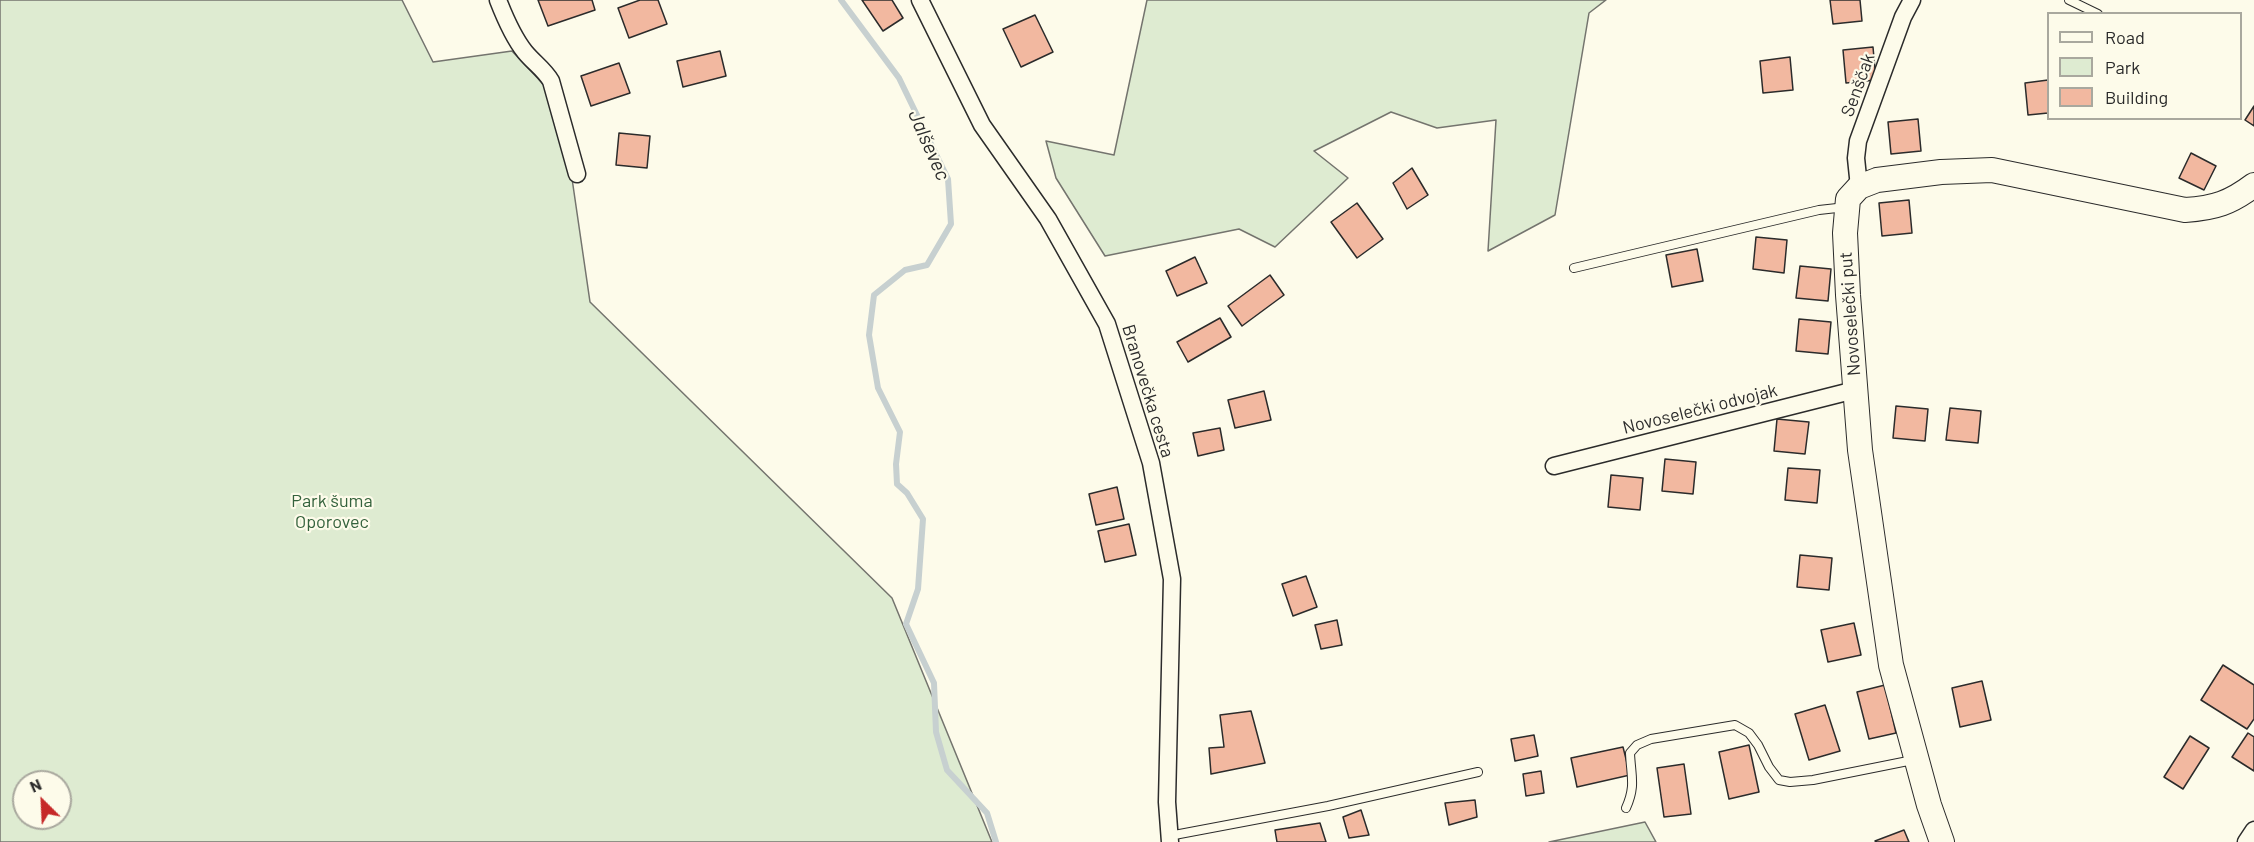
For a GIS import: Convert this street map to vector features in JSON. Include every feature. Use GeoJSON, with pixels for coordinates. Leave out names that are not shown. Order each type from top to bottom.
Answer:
{"type":"FeatureCollection","features":[{"type":"Feature","properties":{"kind":"street"},"geometry":{"type":"LineString","coordinates":[[498,0],[507,23],[526,53],[545,70],[551,81],[577,174]]}},
{"type":"Feature","properties":{"kind":"street","name":"Branovečka cesta"},"geometry":{"type":"LineString","coordinates":[[920,0],[982,124],[1048,219],[1107,324],[1151,463],[1172,579],[1167,802],[1170,839]]}},
{"type":"Feature","properties":{"kind":"street","name":"Senščak"},"geometry":{"type":"LineString","coordinates":[[1859,187],[1856,158],[1858,141],[1911,0]]}},
{"type":"Feature","properties":{"kind":"street"},"geometry":{"type":"LineString","coordinates":[[1859,187],[1877,180],[1898,177],[1992,170],[2185,210],[2212,208],[2237,198],[2254,186]]}},
{"type":"Feature","properties":{"kind":"street","name":"Novoselečki put"},"geometry":{"type":"LineString","coordinates":[[1859,187],[1848,199],[1845,233],[1860,450],[1891,665],[1942,842]]}},
{"type":"Feature","properties":{"kind":"street","name":"Novoselečki odvojak"},"geometry":{"type":"LineString","coordinates":[[1554,466],[1855,390]]}},
{"type":"Feature","properties":{"kind":"street"},"geometry":{"type":"LineString","coordinates":[[2246,842],[2254,830]]}},
{"type":"Feature","properties":{"kind":"lane"},"geometry":{"type":"LineString","coordinates":[[2069,0],[2094,12]]}},
{"type":"Feature","properties":{"kind":"lane"},"geometry":{"type":"LineString","coordinates":[[1574,268],[1819,210],[1847,207]]}},
{"type":"Feature","properties":{"kind":"lane"},"geometry":{"type":"LineString","coordinates":[[1626,808],[1633,794],[1634,779],[1630,753],[1632,749],[1651,739],[1735,725],[1749,732],[1768,767],[1779,780],[1790,782],[1814,780],[1917,760]]}},
{"type":"Feature","properties":{"kind":"lane"},"geometry":{"type":"LineString","coordinates":[[1170,839],[1478,772]]}},
{"type":"Feature","properties":{"kind":"green space","name":"Park šuma Oporovec"},"geometry":{"type":"Polygon","coordinates":[[[0,0],[402,0],[433,62],[512,51],[561,103],[590,302],[892,598],[992,842],[0,842],[0,0]]]}},
{"type":"Feature","properties":{"kind":"green space"},"geometry":{"type":"Polygon","coordinates":[[[1147,0],[1606,0],[1589,13],[1555,215],[1488,251],[1496,120],[1437,128],[1391,112],[1314,151],[1348,178],[1275,247],[1239,229],[1105,256],[1056,178],[1046,141],[1114,155],[1147,0]]]}},
{"type":"Feature","properties":{"kind":"green space"},"geometry":{"type":"Polygon","coordinates":[[[1645,822],[1656,842],[1549,842],[1645,822]]]}},
{"type":"Feature","properties":{"kind":"building"},"geometry":{"type":"Polygon","coordinates":[[[538,0],[592,0],[595,10],[548,26],[538,0]]]}},
{"type":"Feature","properties":{"kind":"building"},"geometry":{"type":"Polygon","coordinates":[[[640,0],[658,0],[667,24],[629,38],[618,8],[640,0]]]}},
{"type":"Feature","properties":{"kind":"building"},"geometry":{"type":"Polygon","coordinates":[[[862,0],[892,0],[903,18],[883,31],[862,0]]]}},
{"type":"Feature","properties":{"kind":"building"},"geometry":{"type":"Polygon","coordinates":[[[1830,0],[1860,0],[1862,21],[1833,24],[1830,0]]]}},
{"type":"Feature","properties":{"kind":"building"},"geometry":{"type":"Polygon","coordinates":[[[1035,15],[1053,52],[1021,67],[1003,29],[1035,15]]]}},
{"type":"Feature","properties":{"kind":"building"},"geometry":{"type":"Polygon","coordinates":[[[1873,47],[1876,80],[1846,83],[1843,50],[1873,47]]]}},
{"type":"Feature","properties":{"kind":"building"},"geometry":{"type":"Polygon","coordinates":[[[720,51],[726,76],[683,87],[677,61],[720,51]]]}},
{"type":"Feature","properties":{"kind":"building"},"geometry":{"type":"Polygon","coordinates":[[[1790,57],[1793,90],[1763,93],[1760,61],[1790,57]]]}},
{"type":"Feature","properties":{"kind":"building"},"geometry":{"type":"Polygon","coordinates":[[[619,63],[630,93],[591,106],[581,76],[619,63]]]}},
{"type":"Feature","properties":{"kind":"building"},"geometry":{"type":"Polygon","coordinates":[[[2047,80],[2047,113],[2028,115],[2025,83],[2047,80]]]}},
{"type":"Feature","properties":{"kind":"building"},"geometry":{"type":"Polygon","coordinates":[[[2254,106],[2254,126],[2245,120],[2254,106]]]}},
{"type":"Feature","properties":{"kind":"building"},"geometry":{"type":"Polygon","coordinates":[[[1918,119],[1921,151],[1891,154],[1888,122],[1918,119]]]}},
{"type":"Feature","properties":{"kind":"building"},"geometry":{"type":"Polygon","coordinates":[[[619,133],[650,136],[647,168],[616,165],[619,133]]]}},
{"type":"Feature","properties":{"kind":"building"},"geometry":{"type":"Polygon","coordinates":[[[2191,153],[2216,166],[2204,190],[2179,178],[2191,153]]]}},
{"type":"Feature","properties":{"kind":"building"},"geometry":{"type":"Polygon","coordinates":[[[1412,168],[1428,195],[1407,209],[1393,183],[1412,168]]]}},
{"type":"Feature","properties":{"kind":"building"},"geometry":{"type":"Polygon","coordinates":[[[1909,200],[1912,233],[1882,236],[1879,203],[1909,200]]]}},
{"type":"Feature","properties":{"kind":"building"},"geometry":{"type":"Polygon","coordinates":[[[1357,203],[1383,239],[1357,258],[1331,222],[1357,203]]]}},
{"type":"Feature","properties":{"kind":"building"},"geometry":{"type":"Polygon","coordinates":[[[1756,237],[1787,240],[1784,273],[1753,269],[1756,237]]]}},
{"type":"Feature","properties":{"kind":"building"},"geometry":{"type":"Polygon","coordinates":[[[1697,249],[1703,281],[1672,287],[1666,255],[1697,249]]]}},
{"type":"Feature","properties":{"kind":"building"},"geometry":{"type":"Polygon","coordinates":[[[1195,257],[1207,283],[1177,296],[1166,271],[1195,257]]]}},
{"type":"Feature","properties":{"kind":"building"},"geometry":{"type":"Polygon","coordinates":[[[1800,266],[1831,269],[1828,301],[1796,298],[1800,266]]]}},
{"type":"Feature","properties":{"kind":"building"},"geometry":{"type":"Polygon","coordinates":[[[1270,275],[1284,295],[1242,326],[1228,306],[1270,275]]]}},
{"type":"Feature","properties":{"kind":"building"},"geometry":{"type":"Polygon","coordinates":[[[1220,318],[1231,337],[1188,362],[1177,342],[1220,318]]]}},
{"type":"Feature","properties":{"kind":"building"},"geometry":{"type":"Polygon","coordinates":[[[1799,319],[1831,322],[1828,354],[1796,351],[1799,319]]]}},
{"type":"Feature","properties":{"kind":"building"},"geometry":{"type":"Polygon","coordinates":[[[1264,391],[1271,420],[1235,428],[1228,400],[1264,391]]]}},
{"type":"Feature","properties":{"kind":"building"},"geometry":{"type":"Polygon","coordinates":[[[1896,406],[1928,409],[1925,441],[1893,438],[1896,406]]]}},
{"type":"Feature","properties":{"kind":"building"},"geometry":{"type":"Polygon","coordinates":[[[1950,408],[1981,411],[1978,443],[1946,440],[1950,408]]]}},
{"type":"Feature","properties":{"kind":"building"},"geometry":{"type":"Polygon","coordinates":[[[1777,419],[1809,422],[1805,454],[1774,451],[1777,419]]]}},
{"type":"Feature","properties":{"kind":"building"},"geometry":{"type":"Polygon","coordinates":[[[1220,428],[1224,450],[1198,456],[1193,433],[1220,428]]]}},
{"type":"Feature","properties":{"kind":"building"},"geometry":{"type":"Polygon","coordinates":[[[1665,459],[1696,462],[1693,494],[1662,491],[1665,459]]]}},
{"type":"Feature","properties":{"kind":"building"},"geometry":{"type":"Polygon","coordinates":[[[1788,468],[1820,470],[1817,503],[1785,500],[1788,468]]]}},
{"type":"Feature","properties":{"kind":"building"},"geometry":{"type":"Polygon","coordinates":[[[1611,475],[1643,478],[1640,510],[1608,507],[1611,475]]]}},
{"type":"Feature","properties":{"kind":"building"},"geometry":{"type":"Polygon","coordinates":[[[1117,487],[1124,519],[1096,525],[1089,494],[1117,487]]]}},
{"type":"Feature","properties":{"kind":"building"},"geometry":{"type":"Polygon","coordinates":[[[1129,524],[1136,555],[1105,562],[1098,531],[1129,524]]]}},
{"type":"Feature","properties":{"kind":"building"},"geometry":{"type":"Polygon","coordinates":[[[1800,555],[1832,558],[1829,590],[1797,587],[1800,555]]]}},
{"type":"Feature","properties":{"kind":"building"},"geometry":{"type":"Polygon","coordinates":[[[1306,576],[1317,607],[1293,616],[1282,584],[1306,576]]]}},
{"type":"Feature","properties":{"kind":"building"},"geometry":{"type":"Polygon","coordinates":[[[1337,620],[1342,645],[1321,649],[1315,625],[1337,620]]]}},
{"type":"Feature","properties":{"kind":"building"},"geometry":{"type":"Polygon","coordinates":[[[1854,623],[1861,655],[1828,662],[1821,630],[1854,623]]]}},
{"type":"Feature","properties":{"kind":"building"},"geometry":{"type":"Polygon","coordinates":[[[2223,665],[2254,685],[2254,719],[2247,729],[2201,700],[2223,665]]]}},
{"type":"Feature","properties":{"kind":"building"},"geometry":{"type":"Polygon","coordinates":[[[1982,681],[1991,720],[1960,727],[1952,688],[1982,681]]]}},
{"type":"Feature","properties":{"kind":"building"},"geometry":{"type":"Polygon","coordinates":[[[1885,685],[1896,733],[1869,739],[1857,692],[1885,685]]]}},
{"type":"Feature","properties":{"kind":"building"},"geometry":{"type":"Polygon","coordinates":[[[1825,705],[1840,751],[1809,760],[1795,714],[1825,705]]]}},
{"type":"Feature","properties":{"kind":"building"},"geometry":{"type":"Polygon","coordinates":[[[1251,711],[1265,763],[1211,774],[1209,748],[1224,747],[1220,715],[1251,711]]]}},
{"type":"Feature","properties":{"kind":"building"},"geometry":{"type":"Polygon","coordinates":[[[2248,733],[2254,737],[2254,771],[2232,757],[2248,733]]]}},
{"type":"Feature","properties":{"kind":"building"},"geometry":{"type":"Polygon","coordinates":[[[1534,735],[1538,756],[1515,761],[1511,739],[1534,735]]]}},
{"type":"Feature","properties":{"kind":"building"},"geometry":{"type":"Polygon","coordinates":[[[2190,736],[2209,748],[2183,789],[2164,777],[2190,736]]]}},
{"type":"Feature","properties":{"kind":"building"},"geometry":{"type":"Polygon","coordinates":[[[1749,745],[1759,792],[1729,799],[1719,752],[1749,745]]]}},
{"type":"Feature","properties":{"kind":"building"},"geometry":{"type":"Polygon","coordinates":[[[1623,747],[1630,775],[1577,787],[1571,758],[1623,747]]]}},
{"type":"Feature","properties":{"kind":"building"},"geometry":{"type":"Polygon","coordinates":[[[1684,764],[1691,814],[1664,817],[1657,768],[1684,764]]]}},
{"type":"Feature","properties":{"kind":"building"},"geometry":{"type":"Polygon","coordinates":[[[1541,771],[1544,793],[1526,796],[1523,774],[1541,771]]]}},
{"type":"Feature","properties":{"kind":"building"},"geometry":{"type":"Polygon","coordinates":[[[1475,800],[1477,817],[1449,825],[1445,803],[1475,800]]]}},
{"type":"Feature","properties":{"kind":"building"},"geometry":{"type":"Polygon","coordinates":[[[1361,810],[1369,835],[1349,838],[1343,817],[1361,810]]]}},
{"type":"Feature","properties":{"kind":"building"},"geometry":{"type":"Polygon","coordinates":[[[1320,823],[1326,842],[1277,842],[1275,830],[1320,823]]]}},
{"type":"Feature","properties":{"kind":"building"},"geometry":{"type":"Polygon","coordinates":[[[1904,830],[1909,842],[1875,841],[1904,830]]]}},
{"type":"Feature","properties":{"kind":"waterway","name":"Jalševec"},"geometry":{"type":"LineString","coordinates":[[841,0],[899,78],[948,179],[951,224],[927,265],[905,270],[874,295],[869,335],[878,388],[900,432],[896,464],[897,484],[907,493],[923,519],[918,589],[906,624],[934,683],[936,732],[947,770],[987,813],[996,842]]}}]}
